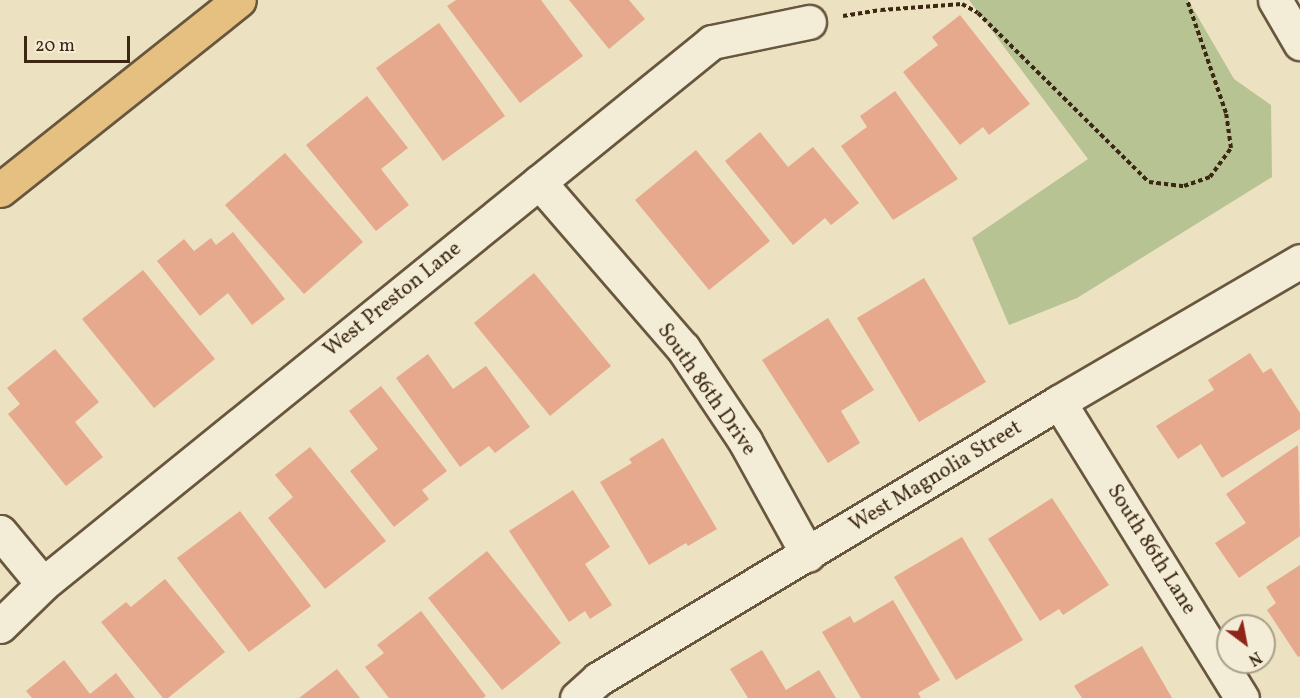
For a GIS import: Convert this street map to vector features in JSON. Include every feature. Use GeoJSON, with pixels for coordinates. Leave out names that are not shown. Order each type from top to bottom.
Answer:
{"type":"FeatureCollection","features":[{"type":"Feature","properties":{"kind":"main road"},"geometry":{"type":"LineString","coordinates":[[0,190],[238,0]]}},
{"type":"Feature","properties":{"kind":"street"},"geometry":{"type":"LineString","coordinates":[[1275,0],[1300,43]]}},
{"type":"Feature","properties":{"kind":"street","name":"West Preston Lane"},"geometry":{"type":"LineString","coordinates":[[0,626],[43,584],[712,42],[809,22]]}},
{"type":"Feature","properties":{"kind":"street","name":"South 86th Drive"},"geometry":{"type":"LineString","coordinates":[[539,182],[683,348],[745,441],[808,555]]}},
{"type":"Feature","properties":{"kind":"street","name":"West Magnolia Street"},"geometry":{"type":"LineString","coordinates":[[577,698],[598,680],[1059,402],[1300,261]]}},
{"type":"Feature","properties":{"kind":"street","name":"South 86th Lane"},"geometry":{"type":"LineString","coordinates":[[1059,402],[1242,698]]}},
{"type":"Feature","properties":{"kind":"street"},"geometry":{"type":"LineString","coordinates":[[0,532],[43,584]]}},
{"type":"Feature","properties":{"kind":"path"},"geometry":{"type":"LineString","coordinates":[[809,22],[881,10],[962,4],[978,13],[1149,182],[1184,186],[1210,177],[1231,148],[1226,113],[1187,0]]}},
{"type":"Feature","properties":{"kind":"green space"},"geometry":{"type":"Polygon","coordinates":[[[969,0],[1188,0],[1234,79],[1271,105],[1272,177],[1077,298],[1009,325],[972,238],[1088,159],[969,0]]]}},
{"type":"Feature","properties":{"kind":"building"},"geometry":{"type":"Polygon","coordinates":[[[456,0],[541,0],[583,56],[520,103],[447,6],[456,0]]]}},
{"type":"Feature","properties":{"kind":"building"},"geometry":{"type":"Polygon","coordinates":[[[569,0],[629,0],[645,19],[609,49],[569,0]]]}},
{"type":"Feature","properties":{"kind":"building"},"geometry":{"type":"Polygon","coordinates":[[[960,15],[1030,104],[989,135],[983,127],[960,145],[903,72],[938,45],[932,37],[960,15]]]}},
{"type":"Feature","properties":{"kind":"building"},"geometry":{"type":"Polygon","coordinates":[[[439,23],[505,116],[443,161],[376,68],[439,23]]]}},
{"type":"Feature","properties":{"kind":"building"},"geometry":{"type":"Polygon","coordinates":[[[895,91],[958,179],[893,220],[841,146],[867,127],[860,116],[895,91]]]}},
{"type":"Feature","properties":{"kind":"building"},"geometry":{"type":"Polygon","coordinates":[[[367,96],[408,148],[381,169],[409,205],[376,231],[306,145],[367,96]]]}},
{"type":"Feature","properties":{"kind":"building"},"geometry":{"type":"Polygon","coordinates":[[[760,132],[788,167],[813,147],[859,203],[831,225],[825,218],[793,245],[725,161],[760,132]]]}},
{"type":"Feature","properties":{"kind":"building"},"geometry":{"type":"Polygon","coordinates":[[[696,150],[770,241],[709,290],[635,200],[696,150]]]}},
{"type":"Feature","properties":{"kind":"building"},"geometry":{"type":"Polygon","coordinates":[[[285,153],[363,242],[304,294],[225,205],[285,153]]]}},
{"type":"Feature","properties":{"kind":"building"},"geometry":{"type":"Polygon","coordinates":[[[233,232],[285,299],[252,325],[228,293],[200,316],[157,261],[184,239],[194,251],[211,238],[216,245],[233,232]]]}},
{"type":"Feature","properties":{"kind":"building"},"geometry":{"type":"Polygon","coordinates":[[[143,270],[215,359],[154,408],[82,319],[143,270]]]}},
{"type":"Feature","properties":{"kind":"building"},"geometry":{"type":"Polygon","coordinates":[[[534,273],[611,366],[550,416],[474,323],[534,273]]]}},
{"type":"Feature","properties":{"kind":"building"},"geometry":{"type":"Polygon","coordinates":[[[924,278],[986,382],[919,422],[857,318],[924,278]]]}},
{"type":"Feature","properties":{"kind":"building"},"geometry":{"type":"Polygon","coordinates":[[[828,318],[874,390],[841,411],[860,443],[828,463],[762,360],[828,318]]]}},
{"type":"Feature","properties":{"kind":"building"},"geometry":{"type":"Polygon","coordinates":[[[55,349],[99,402],[75,422],[103,457],[66,486],[8,414],[20,404],[7,388],[55,349]]]}},
{"type":"Feature","properties":{"kind":"building"},"geometry":{"type":"Polygon","coordinates":[[[1250,353],[1263,373],[1271,368],[1300,413],[1300,429],[1222,478],[1201,444],[1178,459],[1156,426],[1214,390],[1208,380],[1250,353]]]}},
{"type":"Feature","properties":{"kind":"building"},"geometry":{"type":"Polygon","coordinates":[[[428,354],[453,389],[486,366],[530,427],[495,453],[489,446],[460,467],[396,378],[428,354]]]}},
{"type":"Feature","properties":{"kind":"building"},"geometry":{"type":"Polygon","coordinates":[[[381,386],[447,471],[422,490],[429,499],[394,527],[350,471],[378,449],[349,411],[381,386]]]}},
{"type":"Feature","properties":{"kind":"building"},"geometry":{"type":"Polygon","coordinates":[[[663,438],[717,529],[688,546],[686,543],[649,565],[600,482],[632,463],[629,459],[663,438]]]}},
{"type":"Feature","properties":{"kind":"building"},"geometry":{"type":"Polygon","coordinates":[[[1298,445],[1300,536],[1239,578],[1215,543],[1246,523],[1226,494],[1298,445]]]}},
{"type":"Feature","properties":{"kind":"building"},"geometry":{"type":"Polygon","coordinates":[[[310,447],[386,541],[325,589],[268,518],[293,497],[275,475],[310,447]]]}},
{"type":"Feature","properties":{"kind":"building"},"geometry":{"type":"Polygon","coordinates":[[[573,490],[610,547],[585,564],[612,605],[590,619],[585,611],[569,622],[509,531],[573,490]]]}},
{"type":"Feature","properties":{"kind":"building"},"geometry":{"type":"Polygon","coordinates":[[[1052,498],[1109,585],[1063,615],[1059,609],[1040,621],[988,539],[1052,498]]]}},
{"type":"Feature","properties":{"kind":"building"},"geometry":{"type":"Polygon","coordinates":[[[240,511],[311,606],[249,652],[177,558],[240,511]]]}},
{"type":"Feature","properties":{"kind":"building"},"geometry":{"type":"Polygon","coordinates":[[[962,537],[1023,640],[956,680],[894,577],[962,537]]]}},
{"type":"Feature","properties":{"kind":"building"},"geometry":{"type":"Polygon","coordinates":[[[487,551],[561,643],[502,690],[428,598],[487,551]]]}},
{"type":"Feature","properties":{"kind":"building"},"geometry":{"type":"Polygon","coordinates":[[[1300,565],[1300,656],[1298,657],[1276,624],[1276,614],[1270,614],[1267,610],[1276,603],[1266,587],[1300,565]]]}},
{"type":"Feature","properties":{"kind":"building"},"geometry":{"type":"Polygon","coordinates":[[[165,579],[225,652],[168,698],[163,698],[101,622],[126,602],[131,607],[165,579]]]}},
{"type":"Feature","properties":{"kind":"building"},"geometry":{"type":"Polygon","coordinates":[[[893,600],[940,680],[918,693],[921,698],[861,698],[822,632],[850,616],[854,623],[893,600]]]}},
{"type":"Feature","properties":{"kind":"building"},"geometry":{"type":"Polygon","coordinates":[[[421,611],[486,696],[483,698],[389,698],[365,667],[384,653],[377,645],[421,611]]]}},
{"type":"Feature","properties":{"kind":"building"},"geometry":{"type":"Polygon","coordinates":[[[1142,646],[1172,698],[1082,698],[1074,686],[1142,646]]]}},
{"type":"Feature","properties":{"kind":"building"},"geometry":{"type":"Polygon","coordinates":[[[762,650],[786,690],[819,670],[836,698],[748,698],[730,669],[762,650]]]}},
{"type":"Feature","properties":{"kind":"building"},"geometry":{"type":"Polygon","coordinates":[[[64,660],[90,694],[116,673],[135,698],[32,698],[26,691],[64,660]]]}},
{"type":"Feature","properties":{"kind":"building"},"geometry":{"type":"Polygon","coordinates":[[[337,669],[360,698],[299,698],[337,669]]]}}]}
